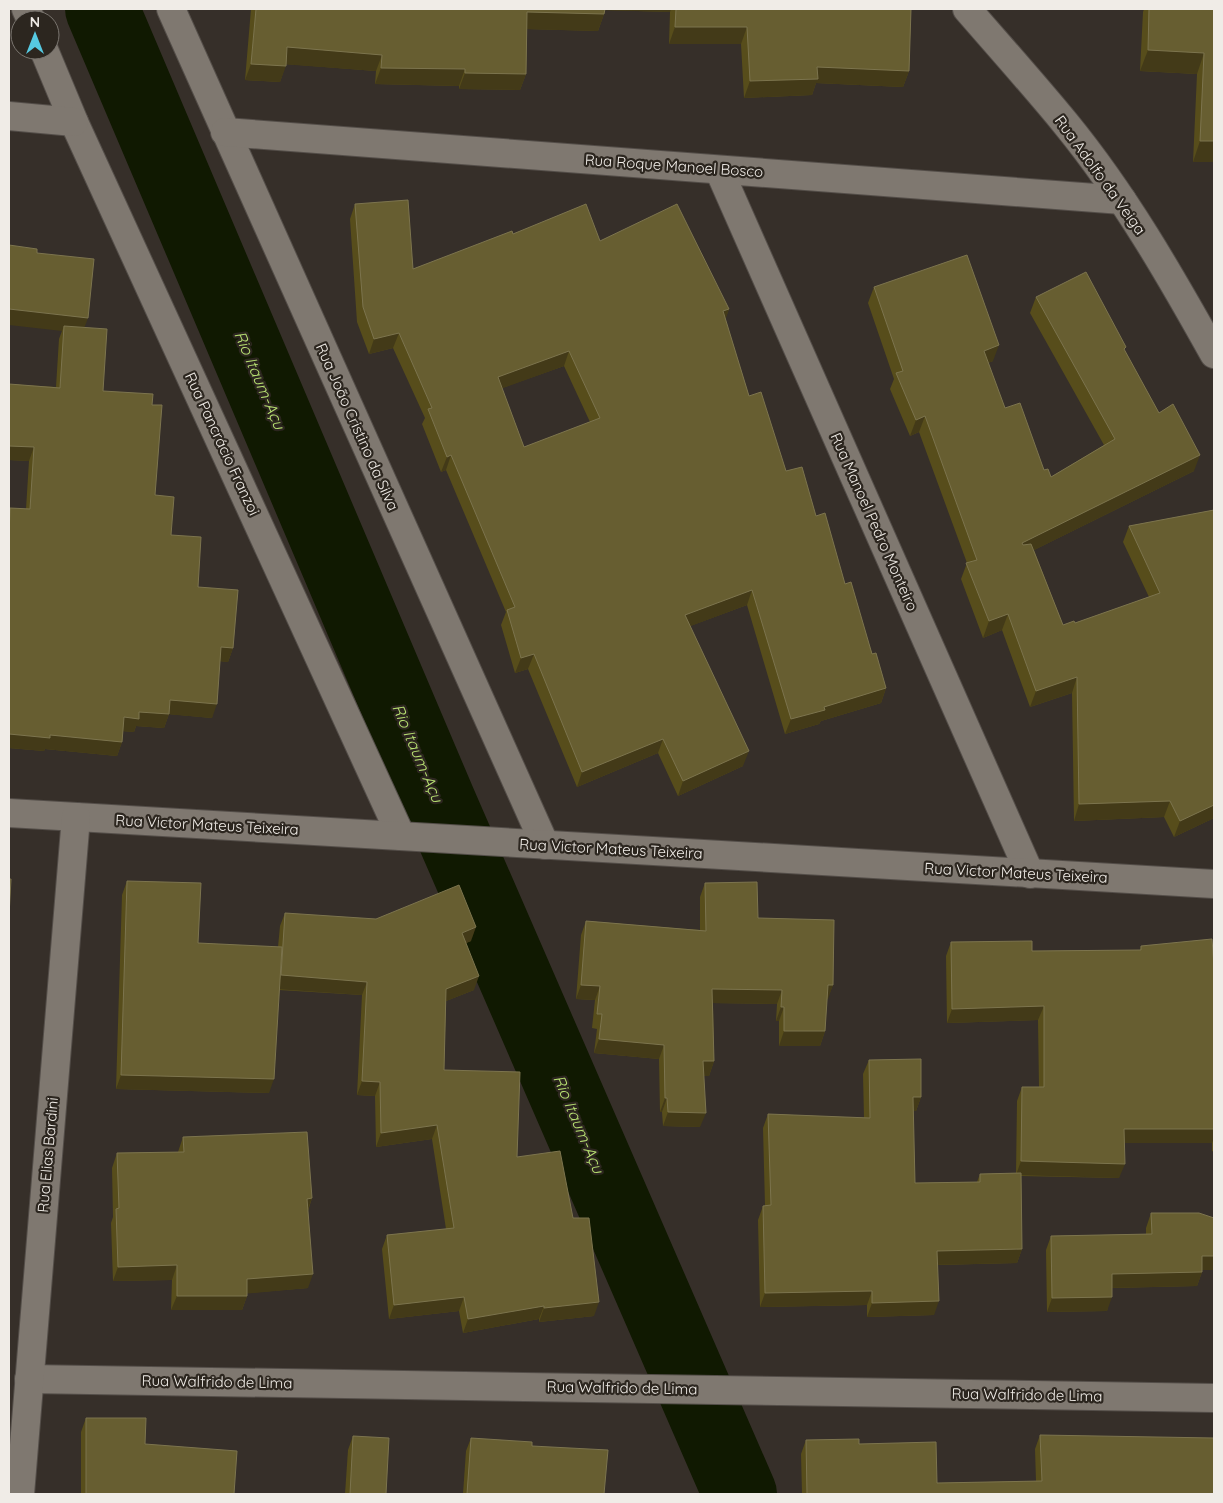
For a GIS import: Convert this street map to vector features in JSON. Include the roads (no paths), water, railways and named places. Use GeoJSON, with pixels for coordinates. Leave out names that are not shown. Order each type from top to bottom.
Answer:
{"type":"FeatureCollection","features":[{"type":"Feature","properties":{"kind":"street","name":"Rua João Cristino da Silva"},"geometry":{"type":"LineString","coordinates":[[171,9],[545,845]]}},
{"type":"Feature","properties":{"kind":"street","name":"Rua Adolfo da Veiga"},"geometry":{"type":"LineString","coordinates":[[967,9],[1067,125],[1122,200],[1179,291],[1214,354]]}},
{"type":"Feature","properties":{"kind":"street","name":"Rua Pancrácio Franzoi"},"geometry":{"type":"LineString","coordinates":[[48,60],[74,122],[401,836]]}},
{"type":"Feature","properties":{"kind":"street"},"geometry":{"type":"LineString","coordinates":[[9,116],[74,122]]}},
{"type":"Feature","properties":{"kind":"street","name":"Rua Roque Manoel Bosco"},"geometry":{"type":"LineString","coordinates":[[225,132],[1122,200]]}},
{"type":"Feature","properties":{"kind":"street","name":"Rua Manoel Pedro Monteiro"},"geometry":{"type":"LineString","coordinates":[[719,170],[1030,874]]}},
{"type":"Feature","properties":{"kind":"street","name":"Rua Victor Mateus Teixeira"},"geometry":{"type":"LineString","coordinates":[[9,813],[1214,884]]}},
{"type":"Feature","properties":{"kind":"street","name":"Rua Elias Bardini"},"geometry":{"type":"LineString","coordinates":[[20,1494],[76,816]]}},
{"type":"Feature","properties":{"kind":"street","name":"Rua Walfrido de Lima"},"geometry":{"type":"LineString","coordinates":[[29,1379],[1214,1398]]}},
{"type":"Feature","properties":{"kind":"waterway","name":"Rio Itaum-Açu"},"geometry":{"type":"LineString","coordinates":[[102,9],[439,802],[740,1494]]}}]}
